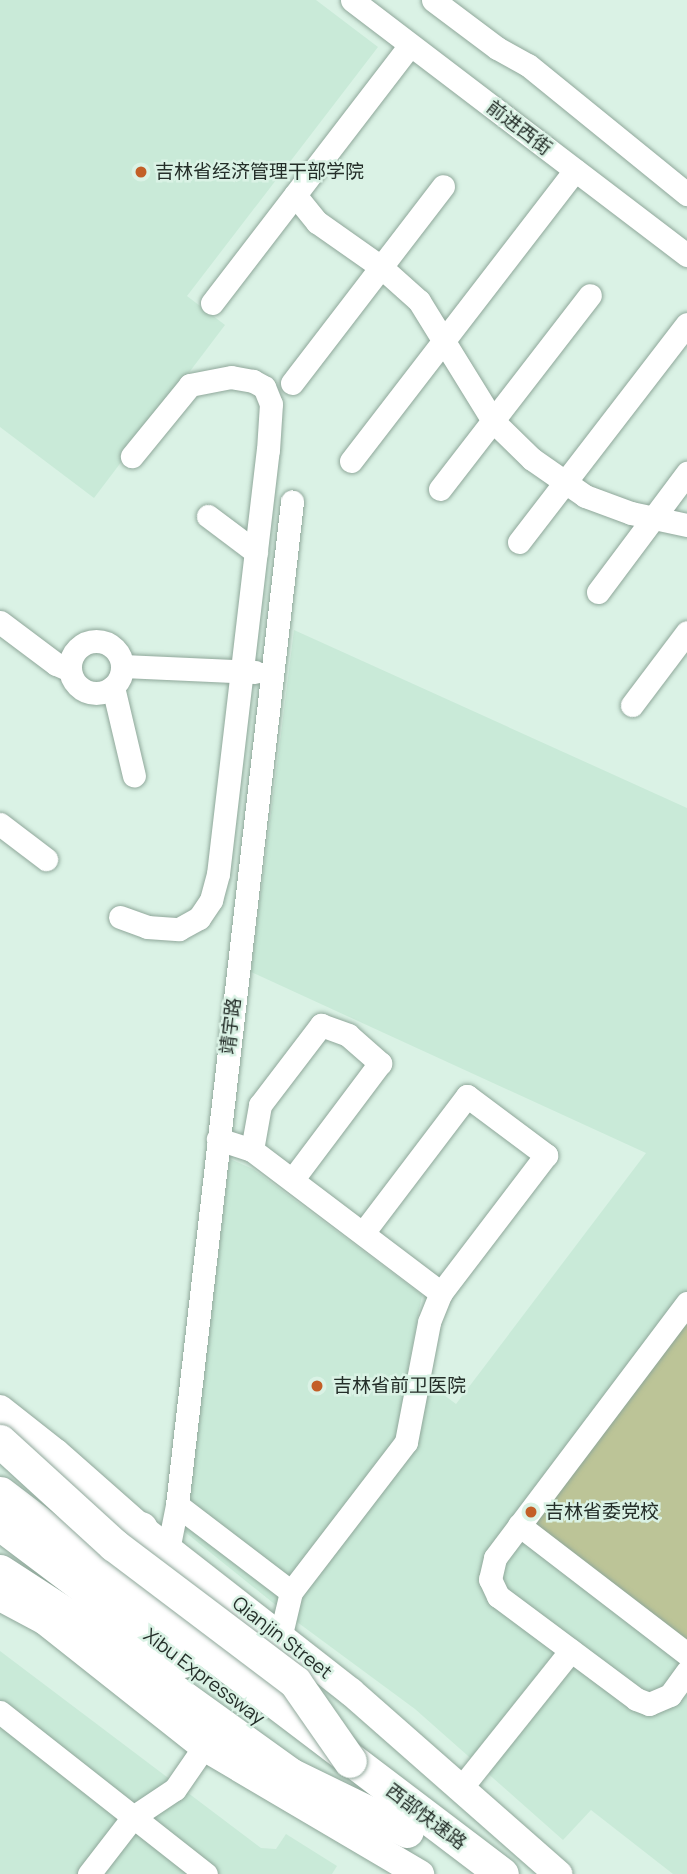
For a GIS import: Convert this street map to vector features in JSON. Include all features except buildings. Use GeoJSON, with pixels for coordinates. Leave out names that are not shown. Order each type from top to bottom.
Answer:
{"type":"FeatureCollection","features":[{"type":"Feature","properties":{"kind":"highway"},"geometry":{"type":"LineString","coordinates":[[0,1441],[114,1545],[295,1682],[350,1761]]}},
{"type":"Feature","properties":{"kind":"highway"},"geometry":{"type":"LineString","coordinates":[[0,1461],[84,1522],[141,1528]]}},
{"type":"Feature","properties":{"kind":"highway","name":"Xibu Expressway"},"geometry":{"type":"LineString","coordinates":[[0,1493],[350,1761]]}},
{"type":"Feature","properties":{"kind":"highway","name":"Xibu Expressway"},"geometry":{"type":"LineString","coordinates":[[0,1524],[407,1830]]}},
{"type":"Feature","properties":{"kind":"highway"},"geometry":{"type":"LineString","coordinates":[[0,1573],[80,1623],[290,1774],[407,1830]]}},
{"type":"Feature","properties":{"kind":"highway"},"geometry":{"type":"LineString","coordinates":[[0,1573],[45,1621]]}},
{"type":"Feature","properties":{"kind":"highway","name":"西部快速路"},"geometry":{"type":"LineString","coordinates":[[350,1761],[502,1874]]}},
{"type":"Feature","properties":{"kind":"highway","name":"西部快速路"},"geometry":{"type":"LineString","coordinates":[[407,1830],[467,1874]]}},
{"type":"Feature","properties":{"kind":"main road","name":"Qianjin Street"},"geometry":{"type":"LineString","coordinates":[[0,1409],[56,1453],[168,1550],[281,1634],[558,1874]]}},
{"type":"Feature","properties":{"kind":"main road"},"geometry":{"type":"LineString","coordinates":[[0,1597],[45,1621],[204,1747],[420,1874]]}},
{"type":"Feature","properties":{"kind":"street","name":"前进西街"},"geometry":{"type":"LineString","coordinates":[[352,0],[687,254]]}},
{"type":"Feature","properties":{"kind":"street"},"geometry":{"type":"LineString","coordinates":[[433,0],[498,48],[528,65],[687,194]]}},
{"type":"Feature","properties":{"kind":"street"},"geometry":{"type":"LineString","coordinates":[[212,303],[410,45]]}},
{"type":"Feature","properties":{"kind":"street"},"geometry":{"type":"LineString","coordinates":[[351,461],[575,170]]}},
{"type":"Feature","properties":{"kind":"street"},"geometry":{"type":"LineString","coordinates":[[292,383],[443,186]]}},
{"type":"Feature","properties":{"kind":"street"},"geometry":{"type":"LineString","coordinates":[[295,195],[317,222],[381,267],[419,301],[493,421],[532,459],[585,496],[687,525]]}},
{"type":"Feature","properties":{"kind":"street"},"geometry":{"type":"LineString","coordinates":[[440,489],[590,295]]}},
{"type":"Feature","properties":{"kind":"street"},"geometry":{"type":"LineString","coordinates":[[519,542],[687,324]]}},
{"type":"Feature","properties":{"kind":"street"},"geometry":{"type":"LineString","coordinates":[[120,918],[146,927],[179,929],[198,918],[211,900],[218,874],[256,552],[271,404],[264,387],[253,381],[231,377],[190,385],[132,456]]}},
{"type":"Feature","properties":{"kind":"street"},"geometry":{"type":"LineString","coordinates":[[598,592],[687,473]]}},
{"type":"Feature","properties":{"kind":"street","name":"靖宇路"},"geometry":{"type":"LineString","coordinates":[[168,1550],[177,1505],[292,502]]}},
{"type":"Feature","properties":{"kind":"street"},"geometry":{"type":"LineString","coordinates":[[208,516],[256,552]]}},
{"type":"Feature","properties":{"kind":"street"},"geometry":{"type":"LineString","coordinates":[[0,622],[55,664],[70,670],[76,683],[87,691],[101,693],[118,677],[241,671],[272,673]]}},
{"type":"Feature","properties":{"kind":"street"},"geometry":{"type":"LineString","coordinates":[[632,705],[687,632]]}},
{"type":"Feature","properties":{"kind":"street"},"geometry":{"type":"LineString","coordinates":[[70,670],[78,648],[92,641],[113,647],[134,776]]}},
{"type":"Feature","properties":{"kind":"street"},"geometry":{"type":"LineString","coordinates":[[0,824],[46,859]]}},
{"type":"Feature","properties":{"kind":"street"},"geometry":{"type":"LineString","coordinates":[[252,1150],[260,1105],[321,1025],[348,1035],[380,1063],[292,1180]]}},
{"type":"Feature","properties":{"kind":"street"},"geometry":{"type":"LineString","coordinates":[[281,1634],[290,1592],[406,1442],[429,1322],[442,1293],[546,1155],[467,1096],[363,1233]]}},
{"type":"Feature","properties":{"kind":"street"},"geometry":{"type":"LineString","coordinates":[[218,1139],[252,1150],[442,1293]]}},
{"type":"Feature","properties":{"kind":"street"},"geometry":{"type":"LineString","coordinates":[[683,1315],[519,1525],[495,1558],[490,1579],[498,1596],[636,1699],[649,1704],[670,1695],[687,1672]]}},
{"type":"Feature","properties":{"kind":"street"},"geometry":{"type":"LineString","coordinates":[[177,1505],[290,1592]]}},
{"type":"Feature","properties":{"kind":"street"},"geometry":{"type":"LineString","coordinates":[[519,1525],[687,1654]]}},
{"type":"Feature","properties":{"kind":"street"},"geometry":{"type":"LineString","coordinates":[[461,1788],[571,1650]]}},
{"type":"Feature","properties":{"kind":"street"},"geometry":{"type":"LineString","coordinates":[[0,1712],[206,1874]]}},
{"type":"Feature","properties":{"kind":"street"},"geometry":{"type":"LineString","coordinates":[[89,1874],[133,1817],[175,1789],[204,1747]]}},
{"type":"Feature","properties":{"kind":"shaded area","name":"吉林省经济管理干部学院"},"geometry":{"type":"Polygon","coordinates":[[[0,0],[316,0],[378,47],[187,296],[225,325],[94,498],[0,427],[0,0]]]}},
{"type":"Feature","properties":{"kind":"shaded area"},"geometry":{"type":"Polygon","coordinates":[[[294,630],[687,808],[687,1874],[673,1874],[591,1810],[563,1840],[415,1709],[293,1619],[185,1532],[230,1159],[253,1169],[422,1295],[408,1368],[456,1404],[646,1153],[251,972],[294,630]]]}},
{"type":"Feature","properties":{"kind":"shaded area"},"geometry":{"type":"Polygon","coordinates":[[[676,1317],[687,1325],[687,1654],[519,1525],[676,1317]]]}},
{"type":"Feature","properties":{"kind":"shaded area"},"geometry":{"type":"Polygon","coordinates":[[[0,1651],[261,1848],[276,1849],[286,1834],[337,1866],[332,1874],[0,1874],[0,1651]]]}},
{"type":"Feature","properties":{"kind":"place","name":"吉林省经济管理干部学院"},"geometry":{"type":"Point","coordinates":[141,172]}},
{"type":"Feature","properties":{"kind":"place","name":"吉林省前卫医院"},"geometry":{"type":"Point","coordinates":[317,1386]}},
{"type":"Feature","properties":{"kind":"place","name":"吉林省委党校"},"geometry":{"type":"Point","coordinates":[531,1512]}}]}
